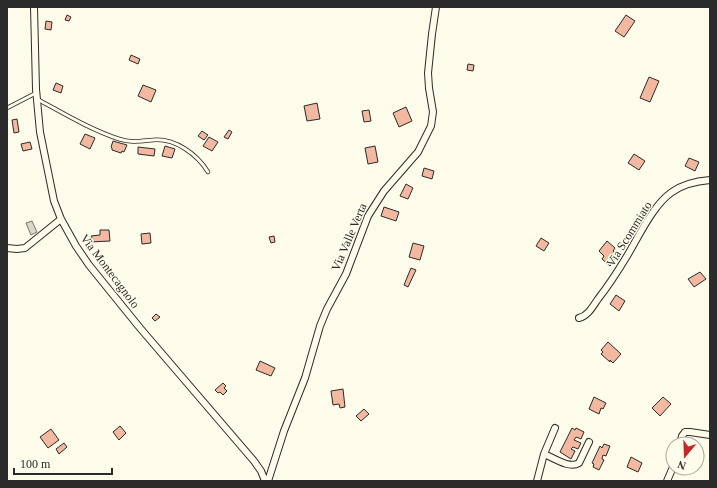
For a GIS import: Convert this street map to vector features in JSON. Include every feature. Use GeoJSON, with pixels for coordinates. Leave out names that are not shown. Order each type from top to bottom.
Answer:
{"type":"FeatureCollection","features":[{"type":"Feature","properties":{"kind":"street","name":"Via Montecagnolo"},"geometry":{"type":"LineString","coordinates":[[34,7],[36,96],[42,148],[54,201],[61,219],[85,260],[140,328],[254,461],[261,471],[265,481]]}},
{"type":"Feature","properties":{"kind":"street","name":"Via Valle Verta"},"geometry":{"type":"LineString","coordinates":[[268,481],[284,431],[305,378],[322,322],[346,274],[368,216],[384,191],[418,152],[431,126],[433,112],[428,73],[436,7]]}},
{"type":"Feature","properties":{"kind":"street","name":"Via Scommiato"},"geometry":{"type":"LineString","coordinates":[[579,318],[588,313],[606,289],[647,222],[666,197],[681,187],[710,180]]}},
{"type":"Feature","properties":{"kind":"street"},"geometry":{"type":"LineString","coordinates":[[7,248],[25,248],[61,219]]}},
{"type":"Feature","properties":{"kind":"street"},"geometry":{"type":"LineString","coordinates":[[537,481],[544,454],[555,428]]}},
{"type":"Feature","properties":{"kind":"street"},"geometry":{"type":"LineString","coordinates":[[682,436],[685,432],[710,435]]}},
{"type":"Feature","properties":{"kind":"street"},"geometry":{"type":"LineString","coordinates":[[544,454],[570,465],[575,465],[580,461],[589,442]]}},
{"type":"Feature","properties":{"kind":"lane"},"geometry":{"type":"LineString","coordinates":[[7,108],[36,96],[105,134],[122,140],[132,142],[157,140],[175,144],[195,156],[208,172]]}},
{"type":"Feature","properties":{"kind":"shaded area"},"geometry":{"type":"Polygon","coordinates":[[[32,221],[37,232],[31,235],[26,223],[32,221]]]}},
{"type":"Feature","properties":{"kind":"building"},"geometry":{"type":"Polygon","coordinates":[[[67,15],[71,17],[69,21],[65,20],[67,15]]]}},
{"type":"Feature","properties":{"kind":"building"},"geometry":{"type":"Polygon","coordinates":[[[626,15],[635,21],[624,37],[615,31],[626,15]]]}},
{"type":"Feature","properties":{"kind":"building"},"geometry":{"type":"Polygon","coordinates":[[[46,21],[52,22],[51,30],[45,29],[46,21]]]}},
{"type":"Feature","properties":{"kind":"building"},"geometry":{"type":"Polygon","coordinates":[[[131,55],[140,59],[138,64],[129,60],[131,55]]]}},
{"type":"Feature","properties":{"kind":"building"},"geometry":{"type":"Polygon","coordinates":[[[468,64],[474,65],[473,71],[467,70],[468,64]]]}},
{"type":"Feature","properties":{"kind":"building"},"geometry":{"type":"Polygon","coordinates":[[[649,77],[659,81],[650,102],[640,98],[649,77]]]}},
{"type":"Feature","properties":{"kind":"building"},"geometry":{"type":"Polygon","coordinates":[[[56,83],[63,86],[61,93],[53,90],[56,83]]]}},
{"type":"Feature","properties":{"kind":"building"},"geometry":{"type":"Polygon","coordinates":[[[143,85],[156,90],[151,102],[138,96],[143,85]]]}},
{"type":"Feature","properties":{"kind":"building"},"geometry":{"type":"Polygon","coordinates":[[[317,103],[320,119],[307,121],[304,106],[317,103]]]}},
{"type":"Feature","properties":{"kind":"building"},"geometry":{"type":"Polygon","coordinates":[[[406,107],[412,121],[399,127],[393,113],[406,107]]]}},
{"type":"Feature","properties":{"kind":"building"},"geometry":{"type":"Polygon","coordinates":[[[369,110],[371,121],[364,122],[362,111],[369,110]]]}},
{"type":"Feature","properties":{"kind":"building"},"geometry":{"type":"Polygon","coordinates":[[[17,119],[19,132],[14,133],[12,120],[17,119]]]}},
{"type":"Feature","properties":{"kind":"building"},"geometry":{"type":"Polygon","coordinates":[[[229,130],[232,132],[228,139],[224,137],[229,130]]]}},
{"type":"Feature","properties":{"kind":"building"},"geometry":{"type":"Polygon","coordinates":[[[202,131],[208,135],[204,140],[198,136],[202,131]]]}},
{"type":"Feature","properties":{"kind":"building"},"geometry":{"type":"Polygon","coordinates":[[[85,134],[95,138],[90,149],[80,144],[85,134]]]}},
{"type":"Feature","properties":{"kind":"building"},"geometry":{"type":"Polygon","coordinates":[[[209,137],[218,142],[212,151],[203,146],[209,137]]]}},
{"type":"Feature","properties":{"kind":"building"},"geometry":{"type":"Polygon","coordinates":[[[113,141],[127,145],[124,152],[122,151],[121,153],[112,150],[111,147],[113,141]]]}},
{"type":"Feature","properties":{"kind":"building"},"geometry":{"type":"Polygon","coordinates":[[[30,142],[32,149],[23,151],[21,144],[30,142]]]}},
{"type":"Feature","properties":{"kind":"building"},"geometry":{"type":"Polygon","coordinates":[[[165,146],[175,149],[172,158],[162,156],[165,146]]]}},
{"type":"Feature","properties":{"kind":"building"},"geometry":{"type":"Polygon","coordinates":[[[375,146],[378,162],[368,164],[365,148],[375,146]]]}},
{"type":"Feature","properties":{"kind":"building"},"geometry":{"type":"Polygon","coordinates":[[[138,147],[155,149],[154,156],[138,154],[138,147]]]}},
{"type":"Feature","properties":{"kind":"building"},"geometry":{"type":"Polygon","coordinates":[[[634,154],[645,161],[639,170],[628,163],[634,154]]]}},
{"type":"Feature","properties":{"kind":"building"},"geometry":{"type":"Polygon","coordinates":[[[689,158],[699,162],[695,171],[685,166],[689,158]]]}},
{"type":"Feature","properties":{"kind":"building"},"geometry":{"type":"Polygon","coordinates":[[[424,168],[434,171],[432,179],[422,176],[424,168]]]}},
{"type":"Feature","properties":{"kind":"building"},"geometry":{"type":"Polygon","coordinates":[[[406,184],[413,188],[408,199],[400,196],[406,184]]]}},
{"type":"Feature","properties":{"kind":"building"},"geometry":{"type":"Polygon","coordinates":[[[384,207],[399,212],[396,221],[381,216],[384,207]]]}},
{"type":"Feature","properties":{"kind":"building"},"geometry":{"type":"Polygon","coordinates":[[[100,230],[109,230],[110,241],[90,242],[90,238],[92,238],[91,236],[100,235],[100,230]]]}},
{"type":"Feature","properties":{"kind":"building"},"geometry":{"type":"Polygon","coordinates":[[[150,233],[151,243],[142,244],[141,234],[150,233]]]}},
{"type":"Feature","properties":{"kind":"building"},"geometry":{"type":"Polygon","coordinates":[[[274,236],[275,242],[271,243],[269,237],[274,236]]]}},
{"type":"Feature","properties":{"kind":"building"},"geometry":{"type":"Polygon","coordinates":[[[541,238],[549,243],[544,251],[536,246],[541,238]]]}},
{"type":"Feature","properties":{"kind":"building"},"geometry":{"type":"Polygon","coordinates":[[[607,241],[615,248],[613,251],[619,255],[610,266],[602,259],[604,256],[599,251],[607,241]]]}},
{"type":"Feature","properties":{"kind":"building"},"geometry":{"type":"Polygon","coordinates":[[[413,243],[424,246],[420,260],[409,257],[413,243]]]}},
{"type":"Feature","properties":{"kind":"building"},"geometry":{"type":"Polygon","coordinates":[[[411,268],[416,270],[408,287],[404,285],[411,268]]]}},
{"type":"Feature","properties":{"kind":"building"},"geometry":{"type":"Polygon","coordinates":[[[700,272],[706,279],[694,287],[688,279],[700,272]]]}},
{"type":"Feature","properties":{"kind":"building"},"geometry":{"type":"Polygon","coordinates":[[[616,295],[625,301],[619,311],[610,304],[616,295]]]}},
{"type":"Feature","properties":{"kind":"building"},"geometry":{"type":"Polygon","coordinates":[[[156,314],[160,317],[155,321],[152,318],[156,314]]]}},
{"type":"Feature","properties":{"kind":"building"},"geometry":{"type":"Polygon","coordinates":[[[608,342],[621,354],[613,363],[601,354],[603,352],[601,350],[608,342]]]}},
{"type":"Feature","properties":{"kind":"building"},"geometry":{"type":"Polygon","coordinates":[[[260,361],[275,368],[271,376],[256,370],[260,361]]]}},
{"type":"Feature","properties":{"kind":"building"},"geometry":{"type":"Polygon","coordinates":[[[223,383],[226,386],[224,388],[227,391],[223,395],[215,390],[223,383]]]}},
{"type":"Feature","properties":{"kind":"building"},"geometry":{"type":"Polygon","coordinates":[[[343,389],[345,407],[340,408],[339,404],[333,405],[331,391],[343,389]]]}},
{"type":"Feature","properties":{"kind":"building"},"geometry":{"type":"Polygon","coordinates":[[[594,397],[606,403],[603,409],[601,408],[599,414],[589,409],[594,397]]]}},
{"type":"Feature","properties":{"kind":"building"},"geometry":{"type":"Polygon","coordinates":[[[663,397],[671,404],[660,416],[652,408],[663,397]]]}},
{"type":"Feature","properties":{"kind":"building"},"geometry":{"type":"Polygon","coordinates":[[[364,409],[369,414],[361,421],[356,416],[364,409]]]}},
{"type":"Feature","properties":{"kind":"building"},"geometry":{"type":"Polygon","coordinates":[[[120,426],[126,433],[119,440],[113,432],[120,426]]]}},
{"type":"Feature","properties":{"kind":"building"},"geometry":{"type":"Polygon","coordinates":[[[572,428],[575,430],[576,428],[584,432],[581,439],[576,437],[574,440],[581,443],[578,449],[573,447],[571,449],[575,451],[571,459],[560,452],[572,428]]]}},
{"type":"Feature","properties":{"kind":"building"},"geometry":{"type":"Polygon","coordinates":[[[51,429],[59,440],[48,448],[40,437],[51,429]]]}},
{"type":"Feature","properties":{"kind":"building"},"geometry":{"type":"Polygon","coordinates":[[[64,443],[67,447],[59,454],[56,449],[64,443]]]}},
{"type":"Feature","properties":{"kind":"building"},"geometry":{"type":"Polygon","coordinates":[[[604,444],[610,446],[606,456],[603,455],[602,459],[604,460],[599,470],[593,467],[594,464],[592,463],[600,446],[602,448],[604,444]]]}},
{"type":"Feature","properties":{"kind":"building"},"geometry":{"type":"Polygon","coordinates":[[[631,457],[642,463],[638,472],[627,467],[631,457]]]}}]}
